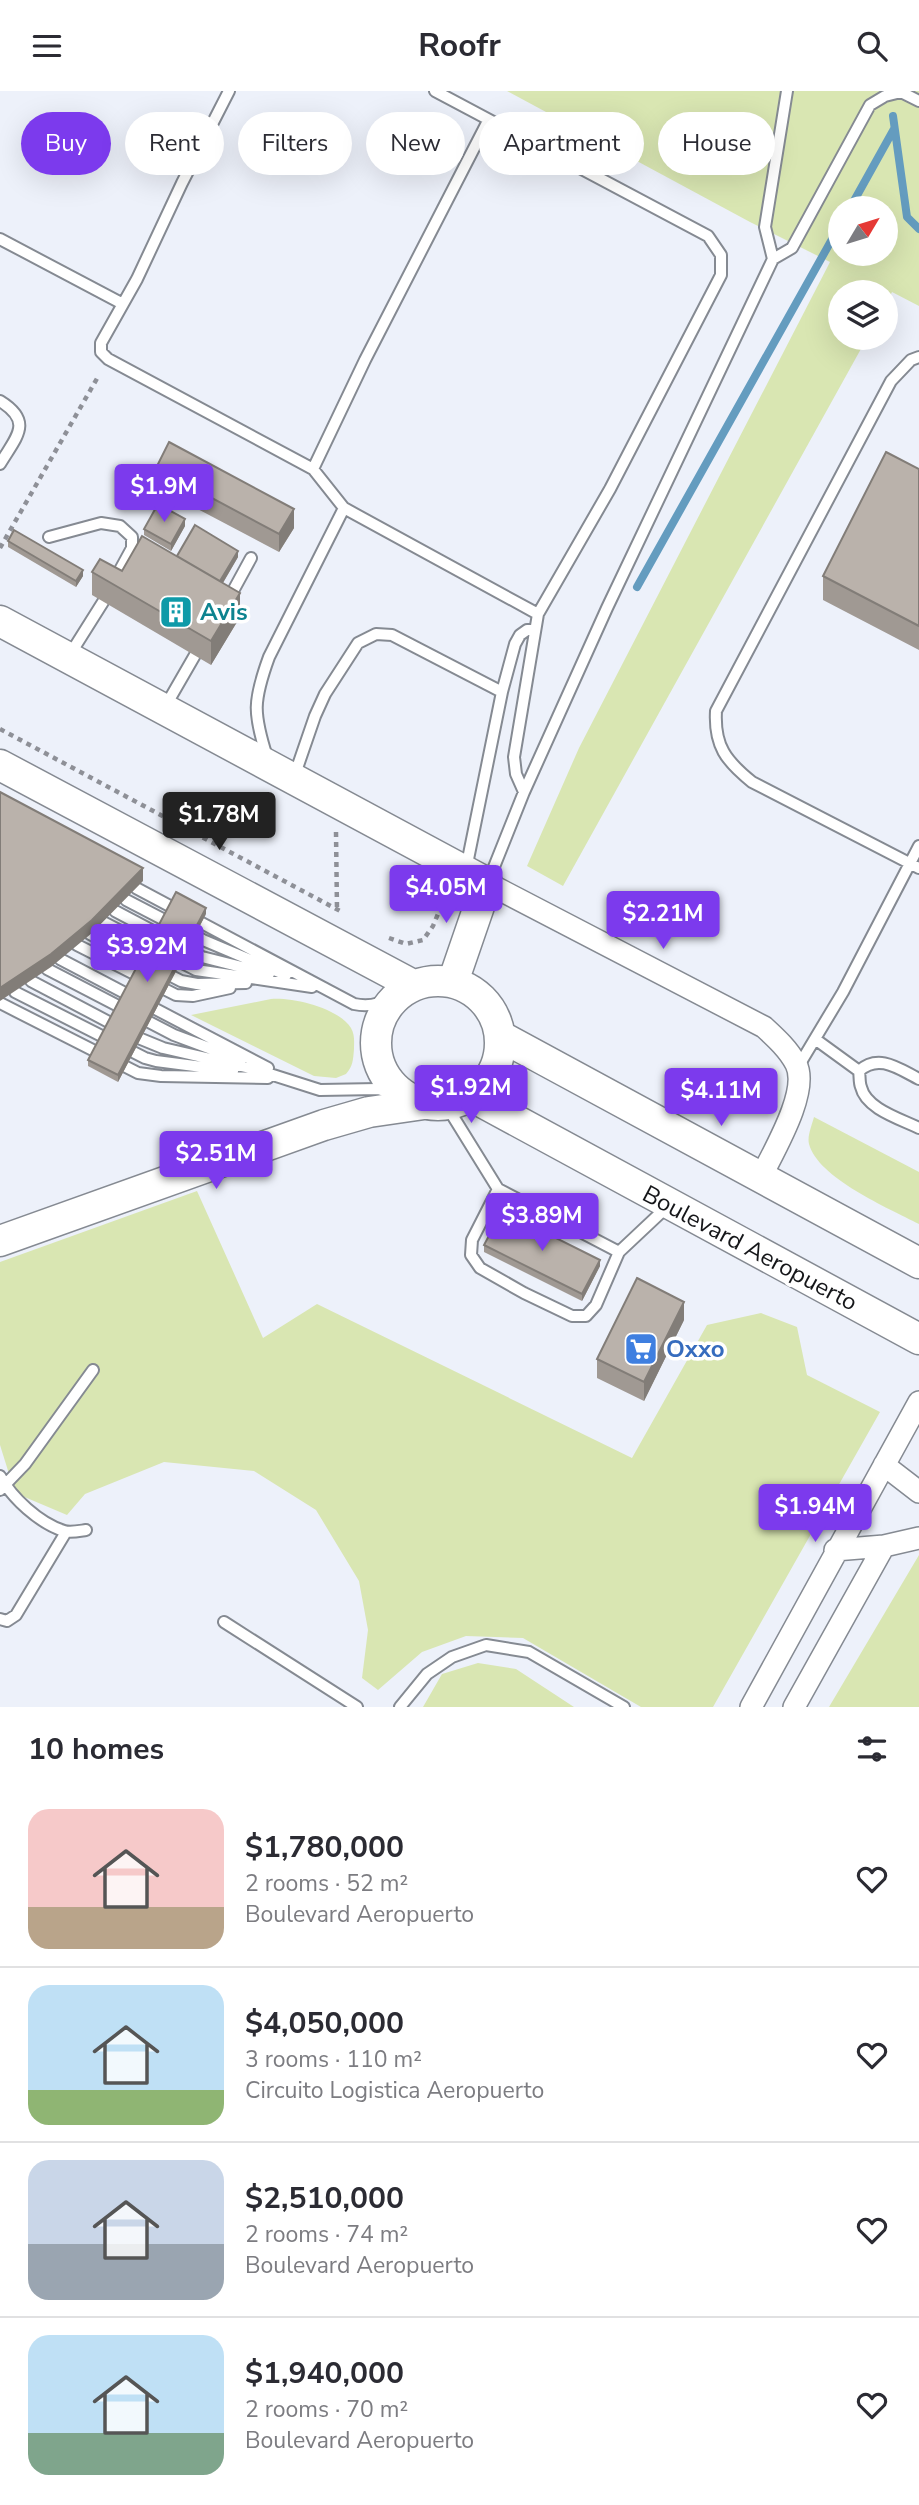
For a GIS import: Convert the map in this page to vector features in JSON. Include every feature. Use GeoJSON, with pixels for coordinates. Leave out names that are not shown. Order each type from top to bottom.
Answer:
{"type":"FeatureCollection","features":[{"type":"Feature","properties":{"kind":"street"},"geometry":{"type":"LineString","coordinates":[[0,621],[282,773],[467,881],[764,1027],[781,1043],[798,1067],[798,1099],[761,1177]]}},
{"type":"Feature","properties":{"kind":"street"},"geometry":{"type":"LineString","coordinates":[[0,765],[407,989]]}},
{"type":"Feature","properties":{"kind":"street"},"geometry":{"type":"LineString","coordinates":[[453,982],[467,881]]}},
{"type":"Feature","properties":{"kind":"street"},"geometry":{"type":"LineString","coordinates":[[0,1241],[324,1125],[369,1112],[437,1101],[484,1086],[494,1071],[500,1054],[500,1036],[495,1018],[485,1002],[471,990],[453,982],[433,981],[407,989],[388,1003],[376,1032],[375,1047],[380,1066],[390,1084],[437,1101]]}},
{"type":"Feature","properties":{"kind":"street"},"geometry":{"type":"LineString","coordinates":[[500,1036],[919,1263]]}},
{"type":"Feature","properties":{"kind":"street","name":"Boulevard Aeropuerto"},"geometry":{"type":"LineString","coordinates":[[437,1101],[669,1205],[919,1339]]}},
{"type":"Feature","properties":{"kind":"street"},"geometry":{"type":"LineString","coordinates":[[751,1707],[835,1550],[919,1402]]}},
{"type":"Feature","properties":{"kind":"street"},"geometry":{"type":"LineString","coordinates":[[884,1465],[919,1492]]}},
{"type":"Feature","properties":{"kind":"street"},"geometry":{"type":"LineString","coordinates":[[835,1550],[884,1546],[919,1538]]}},
{"type":"Feature","properties":{"kind":"street"},"geometry":{"type":"LineString","coordinates":[[794,1707],[884,1546]]}},
{"type":"Feature","properties":{"kind":"lane"},"geometry":{"type":"LineString","coordinates":[[229,91],[101,343],[104,355],[313,469],[344,508],[538,614]]}},
{"type":"Feature","properties":{"kind":"lane"},"geometry":{"type":"LineString","coordinates":[[435,91],[479,116]]}},
{"type":"Feature","properties":{"kind":"lane"},"geometry":{"type":"LineString","coordinates":[[773,259],[765,227],[787,91]]}},
{"type":"Feature","properties":{"kind":"lane"},"geometry":{"type":"LineString","coordinates":[[467,881],[524,792],[607,608],[773,259],[792,248],[870,105],[885,96],[901,92],[919,101]]}},
{"type":"Feature","properties":{"kind":"lane"},"geometry":{"type":"LineString","coordinates":[[313,469],[365,360],[479,138]]}},
{"type":"Feature","properties":{"kind":"lane"},"geometry":{"type":"LineString","coordinates":[[524,792],[516,774],[514,757],[538,614],[634,444],[721,275],[721,255],[708,236],[591,175]]}},
{"type":"Feature","properties":{"kind":"lane"},"geometry":{"type":"LineString","coordinates":[[0,239],[123,304]]}},
{"type":"Feature","properties":{"kind":"lane"},"geometry":{"type":"LineString","coordinates":[[914,866],[752,782],[732,765],[721,748],[715,730],[716,711],[891,381],[911,360],[919,357]]}},
{"type":"Feature","properties":{"kind":"lane"},"geometry":{"type":"LineString","coordinates":[[0,401],[14,409],[20,418],[20,428],[0,464]]}},
{"type":"Feature","properties":{"kind":"lane"},"geometry":{"type":"LineString","coordinates":[[282,773],[256,723],[261,680],[269,657],[344,508]]}},
{"type":"Feature","properties":{"kind":"lane"},"geometry":{"type":"LineString","coordinates":[[48,537],[101,523],[120,526],[131,537],[132,548],[110,589]]}},
{"type":"Feature","properties":{"kind":"lane"},"geometry":{"type":"LineString","coordinates":[[224,607],[251,558]]}},
{"type":"Feature","properties":{"kind":"lane"},"geometry":{"type":"LineString","coordinates":[[68,658],[103,602]]}},
{"type":"Feature","properties":{"kind":"lane"},"geometry":{"type":"LineString","coordinates":[[467,881],[502,692],[515,644],[527,630],[535,630]]}},
{"type":"Feature","properties":{"kind":"lane"},"geometry":{"type":"LineString","coordinates":[[282,773],[325,694],[358,643],[376,634],[392,635],[502,692]]}},
{"type":"Feature","properties":{"kind":"lane"},"geometry":{"type":"LineString","coordinates":[[163,709],[195,655]]}},
{"type":"Feature","properties":{"kind":"lane"},"geometry":{"type":"LineString","coordinates":[[798,1067],[914,866],[919,846]]}},
{"type":"Feature","properties":{"kind":"lane"},"geometry":{"type":"LineString","coordinates":[[136,888],[337,996]]}},
{"type":"Feature","properties":{"kind":"lane"},"geometry":{"type":"LineString","coordinates":[[126,899],[204,940],[312,987],[366,1007],[376,1006],[407,989]]}},
{"type":"Feature","properties":{"kind":"lane"},"geometry":{"type":"LineString","coordinates":[[114,911],[202,957],[312,987]]}},
{"type":"Feature","properties":{"kind":"lane"},"geometry":{"type":"LineString","coordinates":[[103,922],[196,970],[312,987]]}},
{"type":"Feature","properties":{"kind":"lane"},"geometry":{"type":"LineString","coordinates":[[90,934],[181,981],[197,984],[284,982]]}},
{"type":"Feature","properties":{"kind":"lane"},"geometry":{"type":"LineString","coordinates":[[77,945],[176,995],[193,996],[260,982]]}},
{"type":"Feature","properties":{"kind":"lane"},"geometry":{"type":"LineString","coordinates":[[60,959],[295,1083]]}},
{"type":"Feature","properties":{"kind":"lane"},"geometry":{"type":"LineString","coordinates":[[47,969],[174,1035],[295,1083]]}},
{"type":"Feature","properties":{"kind":"lane"},"geometry":{"type":"LineString","coordinates":[[31,981],[152,1044],[254,1069],[295,1083]]}},
{"type":"Feature","properties":{"kind":"lane"},"geometry":{"type":"LineString","coordinates":[[15,992],[145,1058],[156,1061],[253,1073],[320,1090],[378,1089],[437,1101],[498,1189],[620,1252]]}},
{"type":"Feature","properties":{"kind":"lane"},"geometry":{"type":"LineString","coordinates":[[0,1003],[138,1073],[161,1076],[265,1077],[295,1083]]}},
{"type":"Feature","properties":{"kind":"lane"},"geometry":{"type":"LineString","coordinates":[[815,1039],[859,1071],[861,1089],[874,1105],[919,1128]]}},
{"type":"Feature","properties":{"kind":"lane"},"geometry":{"type":"LineString","coordinates":[[859,1071],[867,1064],[883,1061],[919,1079]]}},
{"type":"Feature","properties":{"kind":"lane"},"geometry":{"type":"LineString","coordinates":[[498,1189],[472,1240],[471,1255],[480,1268],[572,1316],[586,1316],[596,1305],[620,1252],[669,1205]]}},
{"type":"Feature","properties":{"kind":"lane"},"geometry":{"type":"LineString","coordinates":[[86,1530],[66,1532],[19,1503],[2,1484],[25,1464],[93,1370]]}},
{"type":"Feature","properties":{"kind":"lane"},"geometry":{"type":"LineString","coordinates":[[0,1619],[7,1621],[16,1615],[66,1532]]}},
{"type":"Feature","properties":{"kind":"lane"},"geometry":{"type":"LineString","coordinates":[[224,1622],[357,1707]]}},
{"type":"Feature","properties":{"kind":"lane"},"geometry":{"type":"LineString","coordinates":[[400,1707],[427,1674],[452,1657],[486,1645],[529,1652],[624,1707]]}},
{"type":"Feature","properties":{"kind":"path"},"geometry":{"type":"LineString","coordinates":[[0,548],[104,355]]}},
{"type":"Feature","properties":{"kind":"path"},"geometry":{"type":"LineString","coordinates":[[0,729],[347,916]]}},
{"type":"Feature","properties":{"kind":"path"},"geometry":{"type":"LineString","coordinates":[[335,827],[337,910]]}},
{"type":"Feature","properties":{"kind":"path"},"geometry":{"type":"LineString","coordinates":[[379,933],[405,944],[423,940],[467,881]]}},
{"type":"Feature","properties":{"kind":"green space"},"geometry":{"type":"Polygon","coordinates":[[[507,91],[919,91],[919,306],[898,295],[898,280],[828,280],[828,350],[860,350],[563,886],[527,866],[579,748],[828,266],[898,266],[898,196],[828,196],[828,261],[663,175],[775,175],[775,112],[658,112],[658,172],[644,165],[644,112],[546,112],[507,91]]]}},
{"type":"Feature","properties":{"kind":"green space"},"geometry":{"type":"Polygon","coordinates":[[[271,999],[314,1005],[345,1021],[351,1028],[354,1041],[352,1063],[346,1074],[336,1078],[314,1076],[191,1015],[271,999]]]}},
{"type":"Feature","properties":{"kind":"green space"},"geometry":{"type":"Polygon","coordinates":[[[814,1117],[919,1172],[919,1224],[856,1191],[826,1169],[815,1157],[809,1144],[814,1117]]]}},
{"type":"Feature","properties":{"kind":"green space"},"geometry":{"type":"Polygon","coordinates":[[[197,1191],[263,1338],[317,1304],[632,1458],[707,1325],[761,1313],[797,1327],[807,1375],[880,1412],[713,1707],[641,1707],[523,1638],[466,1636],[422,1652],[378,1690],[362,1678],[368,1630],[359,1581],[316,1510],[254,1471],[164,1462],[85,1494],[67,1515],[15,1493],[0,1445],[0,1262],[197,1191]]]}},
{"type":"Feature","properties":{"kind":"green space"},"geometry":{"type":"Polygon","coordinates":[[[919,1555],[919,1707],[829,1707],[919,1555]]]}},
{"type":"Feature","properties":{"kind":"green space"},"geometry":{"type":"Polygon","coordinates":[[[478,1663],[516,1669],[574,1707],[423,1707],[442,1674],[478,1663]]]}},
{"type":"Feature","properties":{"kind":"building"},"geometry":{"type":"Polygon","coordinates":[[[169,442],[294,509],[279,534],[156,468],[169,442]]]}},
{"type":"Feature","properties":{"kind":"building"},"geometry":{"type":"Polygon","coordinates":[[[886,452],[919,469],[919,626],[823,576],[886,452]]]}},
{"type":"Feature","properties":{"kind":"building"},"geometry":{"type":"Polygon","coordinates":[[[158,504],[185,519],[171,544],[144,529],[158,504]]]}},
{"type":"Feature","properties":{"kind":"building"},"geometry":{"type":"Polygon","coordinates":[[[195,525],[238,551],[220,581],[177,556],[195,525]]]}},
{"type":"Feature","properties":{"kind":"building"},"geometry":{"type":"Polygon","coordinates":[[[14,530],[83,570],[76,581],[8,541],[14,530]]]}},
{"type":"Feature","properties":{"kind":"building"},"geometry":{"type":"Polygon","coordinates":[[[142,536],[240,593],[211,641],[92,572],[100,559],[122,571],[142,536]]]}},
{"type":"Feature","properties":{"kind":"building"},"geometry":{"type":"Polygon","coordinates":[[[0,792],[143,868],[92,920],[51,954],[0,988],[0,792]]]}},
{"type":"Feature","properties":{"kind":"building"},"geometry":{"type":"Polygon","coordinates":[[[176,892],[206,908],[118,1075],[88,1060],[176,892]]]}},
{"type":"Feature","properties":{"kind":"building"},"geometry":{"type":"Polygon","coordinates":[[[502,1211],[600,1260],[582,1294],[484,1245],[502,1211]]]}},
{"type":"Feature","properties":{"kind":"building","name":"Oxxo"},"geometry":{"type":"Polygon","coordinates":[[[637,1278],[684,1302],[644,1382],[597,1359],[637,1278]]]}},
{"type":"Feature","properties":{"kind":"waterway"},"geometry":{"type":"LineString","coordinates":[[893,116],[907,217],[919,229]]}},
{"type":"Feature","properties":{"kind":"waterway"},"geometry":{"type":"LineString","coordinates":[[857,196],[894,129]]}},
{"type":"Feature","properties":{"kind":"waterway"},"geometry":{"type":"LineString","coordinates":[[637,587],[828,246]]}},
{"type":"Feature","properties":{"kind":"place","name":"Avis"},"geometry":{"type":"Point","coordinates":[176,612]}},
{"type":"Feature","properties":{"kind":"place","name":"Oxxo"},"geometry":{"type":"Point","coordinates":[641,1349]}}]}
